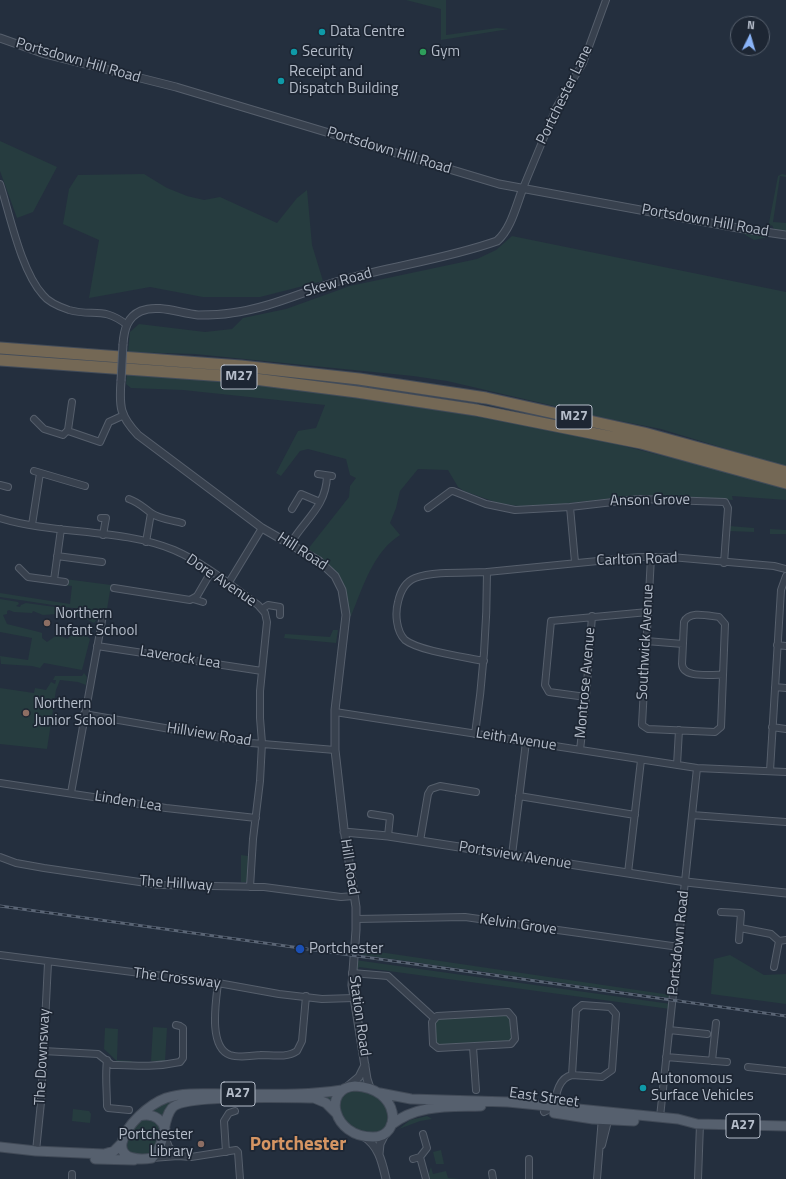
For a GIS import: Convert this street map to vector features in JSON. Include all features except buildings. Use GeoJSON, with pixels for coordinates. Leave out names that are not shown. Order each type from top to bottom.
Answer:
{"type":"FeatureCollection","features":[{"type":"Feature","properties":{"kind":"highway","name":"M27"},"geometry":{"type":"LineString","coordinates":[[0,348],[241,366],[359,379],[479,397],[644,432],[786,472]]}},
{"type":"Feature","properties":{"kind":"highway","name":"M27"},"geometry":{"type":"LineString","coordinates":[[0,360],[239,378],[372,394],[476,410],[641,443],[786,483]]}},
{"type":"Feature","properties":{"kind":"main road"},"geometry":{"type":"LineString","coordinates":[[370,1088],[380,1093],[391,1107],[393,1115],[388,1129],[375,1137],[359,1135],[344,1127],[336,1113],[337,1099],[345,1089],[370,1088]]}},
{"type":"Feature","properties":{"kind":"main road","name":"A27"},"geometry":{"type":"LineString","coordinates":[[139,1116],[165,1099],[183,1095],[313,1093],[345,1089]]}},
{"type":"Feature","properties":{"kind":"main road","name":"East Street"},"geometry":{"type":"LineString","coordinates":[[380,1093],[411,1099],[488,1101],[554,1107],[605,1116],[660,1117]]}},
{"type":"Feature","properties":{"kind":"main road","name":"A27"},"geometry":{"type":"LineString","coordinates":[[165,1132],[169,1112],[172,1107],[177,1104],[195,1100],[314,1098],[326,1103],[336,1113]]}},
{"type":"Feature","properties":{"kind":"main road","name":"East Street"},"geometry":{"type":"LineString","coordinates":[[388,1129],[404,1116],[424,1109],[484,1106],[605,1116],[689,1126],[699,1124]]}},
{"type":"Feature","properties":{"kind":"main road"},"geometry":{"type":"LineString","coordinates":[[0,1147],[36,1151],[104,1154],[114,1151],[122,1143],[139,1116],[148,1115],[156,1117],[161,1121],[165,1132],[160,1147],[152,1158],[135,1160],[72,1158],[36,1151]]}},
{"type":"Feature","properties":{"kind":"main road","name":"A27"},"geometry":{"type":"LineString","coordinates":[[660,1117],[685,1120],[699,1124],[786,1126]]}},
{"type":"Feature","properties":{"kind":"main road"},"geometry":{"type":"LineString","coordinates":[[122,1143],[126,1154],[135,1160]]}},
{"type":"Feature","properties":{"kind":"street","name":"Portchester Lane"},"geometry":{"type":"LineString","coordinates":[[523,188],[557,106],[583,63],[606,0]]}},
{"type":"Feature","properties":{"kind":"street","name":"Portsdown Hill Road"},"geometry":{"type":"LineString","coordinates":[[0,38],[83,65],[176,88],[491,181],[738,228],[786,235]]}},
{"type":"Feature","properties":{"kind":"street"},"geometry":{"type":"LineString","coordinates":[[0,184],[21,250],[34,284],[43,296],[51,303],[71,310],[111,314],[126,326],[120,381],[122,416],[109,422],[100,442],[68,431]]}},
{"type":"Feature","properties":{"kind":"street","name":"Skew Road"},"geometry":{"type":"LineString","coordinates":[[126,326],[132,317],[147,309],[158,308],[198,315],[231,314],[253,309],[349,278],[484,246],[497,241],[502,236],[523,188]]}},
{"type":"Feature","properties":{"kind":"street"},"geometry":{"type":"LineString","coordinates":[[34,419],[38,428],[63,435],[68,431],[72,402]]}},
{"type":"Feature","properties":{"kind":"street","name":"Hill Road"},"geometry":{"type":"LineString","coordinates":[[122,416],[144,440],[262,528],[291,543],[326,567],[339,583],[344,596],[346,615],[335,712],[335,750],[344,832],[354,896],[356,919],[355,944]]}},
{"type":"Feature","properties":{"kind":"street"},"geometry":{"type":"LineString","coordinates":[[32,525],[37,472],[86,486]]}},
{"type":"Feature","properties":{"kind":"street"},"geometry":{"type":"LineString","coordinates":[[291,543],[296,534],[313,516],[320,502],[329,476],[318,474]]}},
{"type":"Feature","properties":{"kind":"street"},"geometry":{"type":"LineString","coordinates":[[0,486],[8,488]]}},
{"type":"Feature","properties":{"kind":"street","name":"Anson Grove"},"geometry":{"type":"LineString","coordinates":[[428,508],[448,492],[453,491],[475,500],[515,510],[570,507],[639,498],[725,502],[728,505],[724,563]]}},
{"type":"Feature","properties":{"kind":"street"},"geometry":{"type":"LineString","coordinates":[[292,508],[301,494],[320,502]]}},
{"type":"Feature","properties":{"kind":"street"},"geometry":{"type":"LineString","coordinates":[[129,499],[142,505],[151,513],[182,523]]}},
{"type":"Feature","properties":{"kind":"street"},"geometry":{"type":"LineString","coordinates":[[570,507],[575,562]]}},
{"type":"Feature","properties":{"kind":"street"},"geometry":{"type":"LineString","coordinates":[[146,542],[151,513]]}},
{"type":"Feature","properties":{"kind":"street","name":"Dore Avenue"},"geometry":{"type":"LineString","coordinates":[[0,518],[32,525],[146,542],[178,552],[211,572],[262,609],[265,613],[267,622],[262,671],[260,718],[262,743],[260,781],[250,887]]}},
{"type":"Feature","properties":{"kind":"street"},"geometry":{"type":"LineString","coordinates":[[101,518],[106,518],[103,535]]}},
{"type":"Feature","properties":{"kind":"street"},"geometry":{"type":"LineString","coordinates":[[228,584],[262,528]]}},
{"type":"Feature","properties":{"kind":"street"},"geometry":{"type":"LineString","coordinates":[[54,580],[61,529]]}},
{"type":"Feature","properties":{"kind":"street"},"geometry":{"type":"LineString","coordinates":[[57,556],[89,557],[102,562]]}},
{"type":"Feature","properties":{"kind":"street","name":"Carlton Road"},"geometry":{"type":"LineString","coordinates":[[484,661],[412,644],[404,639],[400,632],[397,608],[401,592],[410,581],[415,578],[575,562],[651,557],[774,566],[786,569]]}},
{"type":"Feature","properties":{"kind":"street","name":"Southwick Avenue"},"geometry":{"type":"LineString","coordinates":[[651,557],[642,722],[644,727],[648,729],[679,730]]}},
{"type":"Feature","properties":{"kind":"street"},"geometry":{"type":"LineString","coordinates":[[19,568],[28,576],[65,582]]}},
{"type":"Feature","properties":{"kind":"street"},"geometry":{"type":"LineString","coordinates":[[114,588],[186,600],[193,598],[200,591],[211,572]]}},
{"type":"Feature","properties":{"kind":"street"},"geometry":{"type":"LineString","coordinates":[[475,734],[484,661],[487,616],[487,572]]}},
{"type":"Feature","properties":{"kind":"street"},"geometry":{"type":"LineString","coordinates":[[770,771],[777,646],[783,599],[783,582],[786,576]]}},
{"type":"Feature","properties":{"kind":"street"},"geometry":{"type":"LineString","coordinates":[[193,598],[203,602]]}},
{"type":"Feature","properties":{"kind":"street"},"geometry":{"type":"LineString","coordinates":[[262,609],[268,605],[280,607],[280,615]]}},
{"type":"Feature","properties":{"kind":"street"},"geometry":{"type":"LineString","coordinates":[[586,697],[549,692],[545,685],[551,621],[648,612]]}},
{"type":"Feature","properties":{"kind":"street"},"geometry":{"type":"LineString","coordinates":[[71,793],[103,615]]}},
{"type":"Feature","properties":{"kind":"street"},"geometry":{"type":"LineString","coordinates":[[677,765],[679,730],[715,732],[720,729],[723,675],[725,624],[722,618],[693,615],[688,616],[684,622],[683,667],[686,672],[723,675]]}},
{"type":"Feature","properties":{"kind":"street","name":"Montrose Avenue"},"geometry":{"type":"LineString","coordinates":[[580,750],[586,697],[592,616]]}},
{"type":"Feature","properties":{"kind":"street"},"geometry":{"type":"LineString","coordinates":[[646,641],[684,644]]}},
{"type":"Feature","properties":{"kind":"street","name":"Laverock Lea"},"geometry":{"type":"LineString","coordinates":[[97,646],[262,671]]}},
{"type":"Feature","properties":{"kind":"street"},"geometry":{"type":"LineString","coordinates":[[777,646],[786,646]]}},
{"type":"Feature","properties":{"kind":"street"},"geometry":{"type":"LineString","coordinates":[[775,687],[786,688]]}},
{"type":"Feature","properties":{"kind":"street","name":"Leith Avenue"},"geometry":{"type":"LineString","coordinates":[[335,712],[697,768],[786,772]]}},
{"type":"Feature","properties":{"kind":"street","name":"Hillview Road"},"geometry":{"type":"LineString","coordinates":[[84,714],[262,743],[335,750]]}},
{"type":"Feature","properties":{"kind":"street"},"geometry":{"type":"LineString","coordinates":[[772,727],[786,729]]}},
{"type":"Feature","properties":{"kind":"street"},"geometry":{"type":"LineString","coordinates":[[512,855],[526,742]]}},
{"type":"Feature","properties":{"kind":"street"},"geometry":{"type":"LineString","coordinates":[[628,873],[640,760]]}},
{"type":"Feature","properties":{"kind":"street","name":"Portsdown Road"},"geometry":{"type":"LineString","coordinates":[[660,1117],[697,768]]}},
{"type":"Feature","properties":{"kind":"street","name":"Linden Lea"},"geometry":{"type":"LineString","coordinates":[[0,783],[166,808],[256,818]]}},
{"type":"Feature","properties":{"kind":"street"},"geometry":{"type":"LineString","coordinates":[[420,841],[428,794],[431,789],[440,786],[476,792]]}},
{"type":"Feature","properties":{"kind":"street"},"geometry":{"type":"LineString","coordinates":[[520,796],[634,815]]}},
{"type":"Feature","properties":{"kind":"street"},"geometry":{"type":"LineString","coordinates":[[371,814],[390,817],[388,836]]}},
{"type":"Feature","properties":{"kind":"street"},"geometry":{"type":"LineString","coordinates":[[692,815],[786,822]]}},
{"type":"Feature","properties":{"kind":"street","name":"Portsview Avenue"},"geometry":{"type":"LineString","coordinates":[[344,832],[388,836],[686,882],[786,893]]}},
{"type":"Feature","properties":{"kind":"street","name":"The Hillway"},"geometry":{"type":"LineString","coordinates":[[0,857],[40,867],[160,885],[250,887],[341,898],[354,896]]}},
{"type":"Feature","properties":{"kind":"street"},"geometry":{"type":"LineString","coordinates":[[721,912],[741,913],[739,940]]}},
{"type":"Feature","properties":{"kind":"street","name":"Kelvin Grove"},"geometry":{"type":"LineString","coordinates":[[356,919],[465,917],[678,947]]}},
{"type":"Feature","properties":{"kind":"street"},"geometry":{"type":"LineString","coordinates":[[740,928],[771,934],[779,941],[786,940]]}},
{"type":"Feature","properties":{"kind":"street"},"geometry":{"type":"LineString","coordinates":[[774,967],[779,941]]}},
{"type":"Feature","properties":{"kind":"street","name":"Station Road"},"geometry":{"type":"LineString","coordinates":[[355,944],[352,973],[354,998],[367,1082],[370,1088]]}},
{"type":"Feature","properties":{"kind":"street","name":"The Crossway"},"geometry":{"type":"LineString","coordinates":[[0,955],[218,984],[266,992],[332,999],[354,998]]}},
{"type":"Feature","properties":{"kind":"street","name":"The Downsway"},"geometry":{"type":"LineString","coordinates":[[36,1151],[48,962]]}},
{"type":"Feature","properties":{"kind":"street"},"geometry":{"type":"LineString","coordinates":[[352,973],[388,976],[434,1018]]}},
{"type":"Feature","properties":{"kind":"street"},"geometry":{"type":"LineString","coordinates":[[218,984],[216,1016],[217,1036],[223,1050],[233,1056],[284,1055],[297,1051],[302,1041],[306,996]]}},
{"type":"Feature","properties":{"kind":"street"},"geometry":{"type":"LineString","coordinates":[[544,1112],[554,1107],[561,1083],[566,1077],[572,1075],[602,1077],[612,1070],[616,1014],[610,1007],[582,1005],[576,1010],[572,1075]]}},
{"type":"Feature","properties":{"kind":"street"},"geometry":{"type":"LineString","coordinates":[[508,1012],[512,1015],[515,1039],[513,1043],[508,1045],[473,1047],[436,1048],[432,1042],[432,1022],[434,1018],[437,1016],[508,1012]]}},
{"type":"Feature","properties":{"kind":"street"},"geometry":{"type":"LineString","coordinates":[[712,1061],[716,1023]]}},
{"type":"Feature","properties":{"kind":"street"},"geometry":{"type":"LineString","coordinates":[[43,1051],[98,1054],[112,1065],[157,1067],[180,1062],[183,1058],[183,1028],[176,1026]]}},
{"type":"Feature","properties":{"kind":"street"},"geometry":{"type":"LineString","coordinates":[[669,1030],[707,1034]]}},
{"type":"Feature","properties":{"kind":"street"},"geometry":{"type":"LineString","coordinates":[[473,1047],[476,1090]]}},
{"type":"Feature","properties":{"kind":"street"},"geometry":{"type":"LineString","coordinates":[[666,1057],[727,1062]]}},
{"type":"Feature","properties":{"kind":"street"},"geometry":{"type":"LineString","coordinates":[[107,1060],[105,1083],[108,1088],[107,1106],[108,1108],[129,1110]]}},
{"type":"Feature","properties":{"kind":"street","name":"Station Road"},"geometry":{"type":"LineString","coordinates":[[345,1089],[359,1077],[365,1065]]}},
{"type":"Feature","properties":{"kind":"street"},"geometry":{"type":"LineString","coordinates":[[748,1067],[786,1071]]}},
{"type":"Feature","properties":{"kind":"street"},"geometry":{"type":"LineString","coordinates":[[226,1152],[224,1121],[229,1113],[235,1111]]}},
{"type":"Feature","properties":{"kind":"street"},"geometry":{"type":"LineString","coordinates":[[597,1179],[605,1116]]}},
{"type":"Feature","properties":{"kind":"street"},"geometry":{"type":"LineString","coordinates":[[698,1179],[699,1124]]}},
{"type":"Feature","properties":{"kind":"street"},"geometry":{"type":"LineString","coordinates":[[379,1154],[380,1144],[388,1129]]}},
{"type":"Feature","properties":{"kind":"street"},"geometry":{"type":"LineString","coordinates":[[165,1132],[169,1147],[178,1156]]}},
{"type":"Feature","properties":{"kind":"street"},"geometry":{"type":"LineString","coordinates":[[413,1159],[420,1157],[427,1148],[423,1134]]}},
{"type":"Feature","properties":{"kind":"street"},"geometry":{"type":"LineString","coordinates":[[359,1135],[369,1140],[379,1154],[386,1179]]}},
{"type":"Feature","properties":{"kind":"street"},"geometry":{"type":"LineString","coordinates":[[152,1158],[178,1156],[191,1157],[236,1150],[238,1152],[240,1179]]}},
{"type":"Feature","properties":{"kind":"street"},"geometry":{"type":"LineString","coordinates":[[420,1157],[426,1179]]}},
{"type":"Feature","properties":{"kind":"street"},"geometry":{"type":"LineString","coordinates":[[528,1158],[529,1179]]}},
{"type":"Feature","properties":{"kind":"green space"},"geometry":{"type":"Polygon","coordinates":[[[406,0],[446,0],[446,35],[497,28],[509,29],[441,40],[441,9],[406,0]]]}},
{"type":"Feature","properties":{"kind":"green space"},"geometry":{"type":"Polygon","coordinates":[[[0,141],[57,167],[33,212],[17,218],[0,171],[0,141]]]}},
{"type":"Feature","properties":{"kind":"green space"},"geometry":{"type":"Polygon","coordinates":[[[144,174],[167,188],[187,196],[204,200],[220,197],[277,223],[297,198],[307,190],[312,245],[323,281],[260,297],[203,297],[150,287],[89,298],[99,240],[63,224],[69,189],[78,175],[144,174]]]}},
{"type":"Feature","properties":{"kind":"green space"},"geometry":{"type":"Polygon","coordinates":[[[782,174],[786,175],[786,177],[780,176],[773,222],[786,223],[786,233],[772,230],[774,229],[772,225],[768,228],[778,176],[782,174]]]}},
{"type":"Feature","properties":{"kind":"green space"},"geometry":{"type":"Polygon","coordinates":[[[742,232],[769,235],[768,237],[754,240],[742,232]]]}},
{"type":"Feature","properties":{"kind":"green space"},"geometry":{"type":"Polygon","coordinates":[[[512,236],[786,292],[786,467],[661,429],[610,419],[447,381],[413,376],[195,354],[128,352],[130,332],[139,324],[205,332],[232,329],[243,318],[286,309],[350,286],[477,259],[496,250],[512,236]]]}},
{"type":"Feature","properties":{"kind":"green space"},"geometry":{"type":"Polygon","coordinates":[[[127,374],[264,384],[519,423],[600,440],[763,481],[786,490],[786,500],[732,496],[733,500],[641,495],[560,504],[519,506],[498,503],[464,491],[458,487],[448,470],[418,469],[400,491],[396,508],[390,523],[400,535],[391,542],[376,560],[351,616],[348,616],[346,593],[343,584],[333,569],[326,562],[308,549],[349,497],[350,486],[356,478],[350,475],[346,459],[308,449],[300,451],[281,476],[276,473],[298,431],[316,428],[325,405],[183,390],[131,388],[126,384],[127,374]]]}},
{"type":"Feature","properties":{"kind":"green space"},"geometry":{"type":"Polygon","coordinates":[[[729,526],[754,528],[754,532],[729,531],[729,526]]]}},
{"type":"Feature","properties":{"kind":"green space"},"geometry":{"type":"Polygon","coordinates":[[[770,529],[786,530],[786,534],[770,534],[770,529]]]}},
{"type":"Feature","properties":{"kind":"green space"},"geometry":{"type":"Polygon","coordinates":[[[65,579],[111,585],[106,615],[99,612],[0,597],[0,593],[70,604],[72,586],[65,585],[65,579]]]}},
{"type":"Feature","properties":{"kind":"green space"},"geometry":{"type":"Polygon","coordinates":[[[0,599],[18,602],[19,604],[16,606],[20,607],[26,603],[98,613],[99,617],[94,623],[79,617],[72,616],[64,618],[56,614],[43,615],[33,611],[32,613],[14,612],[9,610],[7,611],[7,614],[3,615],[7,624],[42,633],[42,638],[47,642],[57,635],[68,639],[69,636],[87,636],[90,639],[82,670],[44,663],[40,668],[1,664],[0,656],[28,660],[32,638],[0,632],[0,599]]]}},
{"type":"Feature","properties":{"kind":"green space"},"geometry":{"type":"Polygon","coordinates":[[[333,630],[338,630],[336,643],[284,638],[285,634],[330,637],[333,630]]]}},
{"type":"Feature","properties":{"kind":"green space"},"geometry":{"type":"Polygon","coordinates":[[[84,673],[87,677],[86,685],[78,682],[60,680],[56,690],[47,749],[0,744],[0,688],[34,693],[35,688],[46,690],[51,682],[55,684],[56,680],[53,680],[55,676],[82,676],[84,673]]]}},
{"type":"Feature","properties":{"kind":"green space"},"geometry":{"type":"Polygon","coordinates":[[[241,855],[248,856],[247,882],[241,882],[241,855]]]}},
{"type":"Feature","properties":{"kind":"green space"},"geometry":{"type":"Polygon","coordinates":[[[357,950],[671,995],[671,998],[356,954],[357,950]]]}},
{"type":"Feature","properties":{"kind":"green space"},"geometry":{"type":"Polygon","coordinates":[[[730,955],[764,975],[786,974],[786,1004],[711,994],[714,959],[730,955]]]}},
{"type":"Feature","properties":{"kind":"green space"},"geometry":{"type":"Polygon","coordinates":[[[355,960],[671,1004],[670,1009],[359,967],[358,970],[356,970],[355,960]]]}},
{"type":"Feature","properties":{"kind":"green space"},"geometry":{"type":"Polygon","coordinates":[[[505,1014],[510,1017],[513,1038],[511,1041],[440,1046],[436,1044],[434,1022],[437,1018],[500,1016],[505,1014]]]}},
{"type":"Feature","properties":{"kind":"green space"},"geometry":{"type":"Polygon","coordinates":[[[153,1027],[167,1028],[165,1062],[151,1061],[153,1027]]]}},
{"type":"Feature","properties":{"kind":"green space"},"geometry":{"type":"Polygon","coordinates":[[[105,1028],[118,1029],[117,1060],[132,1061],[131,1063],[119,1063],[104,1049],[105,1028]]]}},
{"type":"Feature","properties":{"kind":"green space"},"geometry":{"type":"Polygon","coordinates":[[[351,1090],[373,1092],[389,1108],[388,1124],[379,1133],[365,1133],[358,1131],[349,1125],[345,1120],[340,1110],[340,1099],[343,1094],[351,1090]]]}},
{"type":"Feature","properties":{"kind":"green space"},"geometry":{"type":"Polygon","coordinates":[[[335,1093],[332,1104],[318,1096],[187,1098],[172,1104],[165,1115],[164,1120],[158,1114],[150,1112],[162,1104],[183,1098],[236,1095],[335,1093]]]}},
{"type":"Feature","properties":{"kind":"green space"},"geometry":{"type":"Polygon","coordinates":[[[73,1109],[89,1111],[91,1114],[90,1123],[72,1121],[73,1109]]]}},
{"type":"Feature","properties":{"kind":"green space"},"geometry":{"type":"Polygon","coordinates":[[[427,1116],[432,1119],[420,1121],[399,1129],[410,1120],[427,1116]]]}},
{"type":"Feature","properties":{"kind":"green space"},"geometry":{"type":"Polygon","coordinates":[[[147,1117],[161,1125],[155,1152],[143,1158],[128,1151],[127,1147],[129,1136],[138,1122],[147,1117]]]}},
{"type":"Feature","properties":{"kind":"green space"},"geometry":{"type":"Polygon","coordinates":[[[441,1150],[444,1164],[436,1164],[433,1152],[441,1150]]]}},
{"type":"Feature","properties":{"kind":"green space"},"geometry":{"type":"Polygon","coordinates":[[[431,1167],[433,1174],[446,1171],[448,1178],[460,1179],[429,1179],[428,1175],[431,1167]]]}},
{"type":"Feature","properties":{"kind":"railway"},"geometry":{"type":"LineString","coordinates":[[0,906],[786,1016]]}},
{"type":"Feature","properties":{"kind":"place","name":"Data Centre"},"geometry":{"type":"Point","coordinates":[322,32]}},
{"type":"Feature","properties":{"kind":"place","name":"Security"},"geometry":{"type":"Point","coordinates":[294,52]}},
{"type":"Feature","properties":{"kind":"place","name":"Gym"},"geometry":{"type":"Point","coordinates":[423,52]}},
{"type":"Feature","properties":{"kind":"place","name":"Receipt and Dispatch Building"},"geometry":{"type":"Point","coordinates":[281,81]}},
{"type":"Feature","properties":{"kind":"place","name":"Northern Infant School"},"geometry":{"type":"Point","coordinates":[47,623]}},
{"type":"Feature","properties":{"kind":"place","name":"Northern Junior School"},"geometry":{"type":"Point","coordinates":[26,713]}},
{"type":"Feature","properties":{"kind":"place","name":"Portchester"},"geometry":{"type":"Point","coordinates":[300,949]}},
{"type":"Feature","properties":{"kind":"place","name":"Autonomous Surface Vehicles"},"geometry":{"type":"Point","coordinates":[643,1088]}},
{"type":"Feature","properties":{"kind":"place","name":"Portchester Library"},"geometry":{"type":"Point","coordinates":[201,1144]}},
{"type":"Feature","properties":{"kind":"district","name":"Portchester"},"geometry":{"type":"Point","coordinates":[298,1145]}}]}
